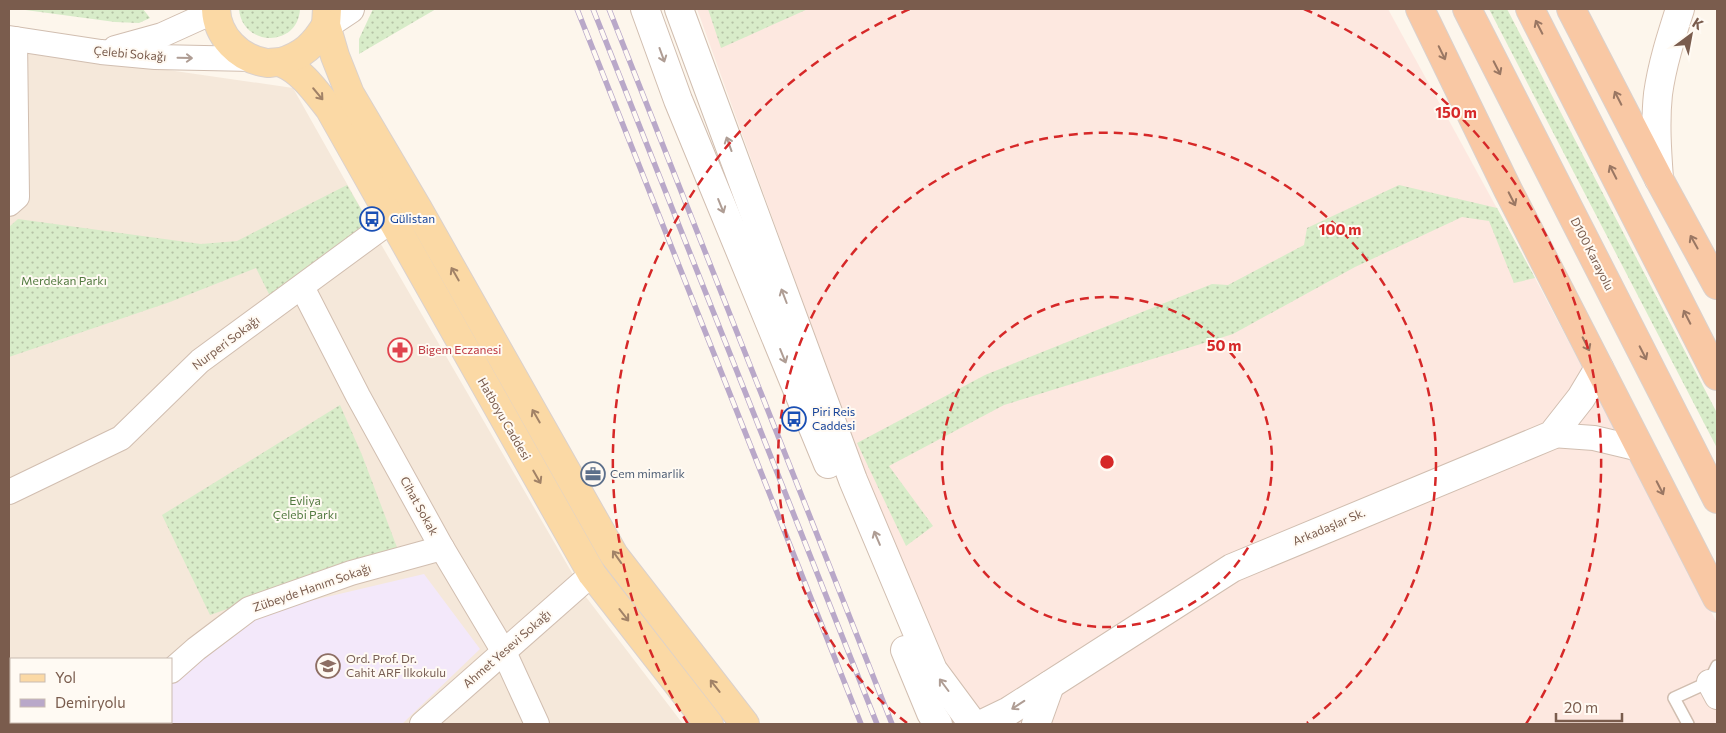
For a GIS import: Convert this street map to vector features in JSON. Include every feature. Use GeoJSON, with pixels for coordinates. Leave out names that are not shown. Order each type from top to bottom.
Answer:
{"type":"FeatureCollection","features":[{"type":"Feature","properties":{"kind":"highway"},"geometry":{"type":"LineString","coordinates":[[1420,9],[1508,190],[1717,598]]}},
{"type":"Feature","properties":{"kind":"highway","name":"D100 Karayolu"},"geometry":{"type":"LineString","coordinates":[[1467,9],[1717,499]]}},
{"type":"Feature","properties":{"kind":"highway"},"geometry":{"type":"LineString","coordinates":[[1530,9],[1717,376]]}},
{"type":"Feature","properties":{"kind":"highway"},"geometry":{"type":"LineString","coordinates":[[1571,9],[1659,179],[1717,285]]}},
{"type":"Feature","properties":{"kind":"main road"},"geometry":{"type":"LineString","coordinates":[[215,10],[220,29],[228,42],[239,52],[267,63],[295,58],[307,49],[318,39],[326,17]]}},
{"type":"Feature","properties":{"kind":"main road"},"geometry":{"type":"LineString","coordinates":[[326,17],[335,56],[350,94],[614,554],[745,724]]}},
{"type":"Feature","properties":{"kind":"main road","name":"Hatboyu Caddesi"},"geometry":{"type":"LineString","coordinates":[[281,62],[314,89],[329,108],[592,574],[709,724]]}},
{"type":"Feature","properties":{"kind":"street"},"geometry":{"type":"LineString","coordinates":[[326,17],[350,9]]}},
{"type":"Feature","properties":{"kind":"street"},"geometry":{"type":"LineString","coordinates":[[645,9],[678,100],[927,704],[938,724]]}},
{"type":"Feature","properties":{"kind":"street"},"geometry":{"type":"LineString","coordinates":[[679,9],[857,489],[933,670],[985,724]]}},
{"type":"Feature","properties":{"kind":"street"},"geometry":{"type":"LineString","coordinates":[[1659,179],[1656,140],[1658,95],[1667,50],[1680,9]]}},
{"type":"Feature","properties":{"kind":"street"},"geometry":{"type":"LineString","coordinates":[[101,52],[162,35],[215,10]]}},
{"type":"Feature","properties":{"kind":"street"},"geometry":{"type":"LineString","coordinates":[[9,204],[17,197],[12,39]]}},
{"type":"Feature","properties":{"kind":"street","name":"Çelebi Sokağı"},"geometry":{"type":"LineString","coordinates":[[12,39],[101,52],[155,57],[253,58]]}},
{"type":"Feature","properties":{"kind":"street","name":"Nurperi Sokağı"},"geometry":{"type":"LineString","coordinates":[[9,492],[121,438],[200,361],[392,220]]}},
{"type":"Feature","properties":{"kind":"street","name":"Cihat Sokak"},"geometry":{"type":"LineString","coordinates":[[302,287],[358,396],[442,548],[504,652],[537,724]]}},
{"type":"Feature","properties":{"kind":"street","name":"Arkadaşlar Sk."},"geometry":{"type":"LineString","coordinates":[[985,724],[1050,686],[1232,568],[1552,435],[1581,398],[1599,368]]}},
{"type":"Feature","properties":{"kind":"street"},"geometry":{"type":"LineString","coordinates":[[1552,435],[1594,438],[1640,449]]}},
{"type":"Feature","properties":{"kind":"street","name":"Zübeyde Hanım Sokağı"},"geometry":{"type":"LineString","coordinates":[[172,670],[196,649],[249,609],[351,573],[442,548]]}},
{"type":"Feature","properties":{"kind":"street","name":"Ahmet Yesevi Sokağı"},"geometry":{"type":"LineString","coordinates":[[422,724],[592,574]]}},
{"type":"Feature","properties":{"kind":"street"},"geometry":{"type":"LineString","coordinates":[[1036,724],[1050,686]]}},
{"type":"Feature","properties":{"kind":"lane"},"geometry":{"type":"LineString","coordinates":[[1688,724],[1674,698],[1715,682]]}},
{"type":"Feature","properties":{"kind":"shaded area"},"geometry":{"type":"Polygon","coordinates":[[[697,9],[1388,9],[1535,278],[1717,623],[1717,724],[967,724],[856,450],[697,9]]]}},
{"type":"Feature","properties":{"kind":"shaded area"},"geometry":{"type":"Polygon","coordinates":[[[9,47],[293,88],[382,246],[586,597],[683,724],[9,724],[9,47]]]}},
{"type":"Feature","properties":{"kind":"shaded area","name":"Ord. Prof. Dr. Cahit ARF İlkokulu"},"geometry":{"type":"Polygon","coordinates":[[[424,574],[480,649],[402,724],[124,724],[172,723],[172,682],[267,611],[424,574]]]}},
{"type":"Feature","properties":{"kind":"green space"},"geometry":{"type":"Polygon","coordinates":[[[18,9],[143,9],[150,18],[139,23],[115,22],[18,9]]]}},
{"type":"Feature","properties":{"kind":"green space"},"geometry":{"type":"Polygon","coordinates":[[[239,9],[300,9],[297,22],[290,31],[281,36],[270,38],[259,36],[250,31],[242,22],[239,9]]]}},
{"type":"Feature","properties":{"kind":"green space"},"geometry":{"type":"Polygon","coordinates":[[[373,9],[436,9],[359,54],[359,39],[373,9]]]}},
{"type":"Feature","properties":{"kind":"green space"},"geometry":{"type":"Polygon","coordinates":[[[708,9],[808,9],[721,48],[708,9]]]}},
{"type":"Feature","properties":{"kind":"green space"},"geometry":{"type":"Polygon","coordinates":[[[1489,9],[1507,9],[1717,413],[1717,448],[1489,9]]]}},
{"type":"Feature","properties":{"kind":"green space","name":"Merdekan Parkı"},"geometry":{"type":"Polygon","coordinates":[[[347,185],[369,223],[270,296],[256,268],[170,302],[9,357],[9,227],[18,219],[201,244],[237,241],[347,185]]]}},
{"type":"Feature","properties":{"kind":"green space"},"geometry":{"type":"Polygon","coordinates":[[[1399,185],[1497,208],[1535,278],[1514,283],[1489,221],[1462,217],[1355,267],[1233,334],[1004,405],[889,466],[933,526],[906,546],[857,443],[985,375],[1212,284],[1228,285],[1304,245],[1307,228],[1399,185]]]}},
{"type":"Feature","properties":{"kind":"green space","name":"Evliya Çelebi Parkı"},"geometry":{"type":"Polygon","coordinates":[[[340,405],[362,455],[398,550],[210,615],[162,515],[340,405]]]}},
{"type":"Feature","properties":{"kind":"railway"},"geometry":{"type":"LineString","coordinates":[[577,9],[861,724]]}},
{"type":"Feature","properties":{"kind":"railway"},"geometry":{"type":"LineString","coordinates":[[593,9],[877,724]]}},
{"type":"Feature","properties":{"kind":"railway"},"geometry":{"type":"LineString","coordinates":[[609,9],[892,724]]}},
{"type":"Feature","properties":{"kind":"place","name":"Gülistan"},"geometry":{"type":"Point","coordinates":[372,219]}},
{"type":"Feature","properties":{"kind":"place","name":"Bigem Eczanesi"},"geometry":{"type":"Point","coordinates":[400,350]}},
{"type":"Feature","properties":{"kind":"place","name":"Piri Reis Caddesi"},"geometry":{"type":"Point","coordinates":[794,419]}},
{"type":"Feature","properties":{"kind":"place","name":"Cem mimarlik"},"geometry":{"type":"Point","coordinates":[593,474]}},
{"type":"Feature","properties":{"kind":"place","name":"Ord. Prof. Dr. Cahit ARF İlkokulu"},"geometry":{"type":"Point","coordinates":[328,666]}}]}
